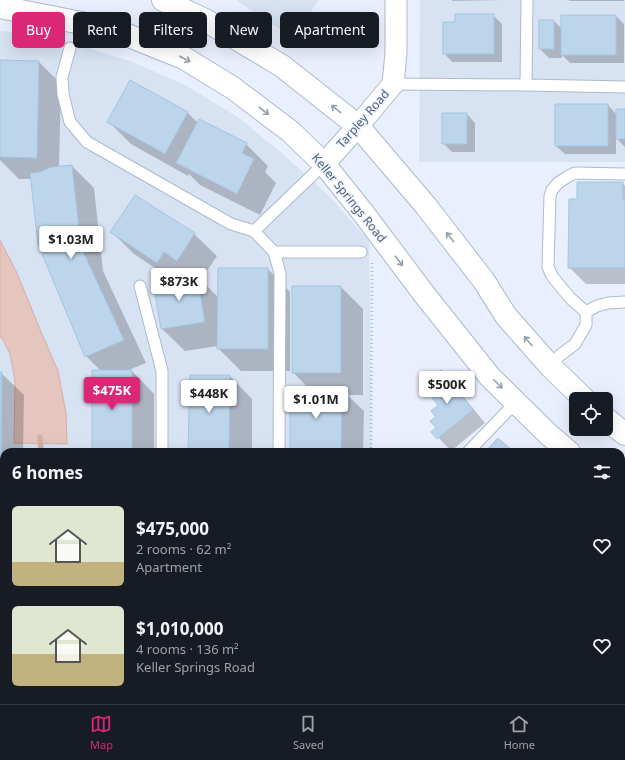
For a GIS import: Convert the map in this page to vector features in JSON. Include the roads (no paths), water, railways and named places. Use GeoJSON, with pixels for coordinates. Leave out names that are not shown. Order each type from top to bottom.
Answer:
{"type":"FeatureCollection","features":[{"type":"Feature","properties":{"kind":"main road"},"geometry":{"type":"LineString","coordinates":[[163,0],[205,20],[282,66],[358,126],[426,206],[484,281],[506,316],[551,367],[577,392]]}},
{"type":"Feature","properties":{"kind":"main road","name":"Keller Springs Road"},"geometry":{"type":"LineString","coordinates":[[0,7],[112,29],[184,58],[238,92],[291,132],[324,164],[490,377],[564,448]]}},
{"type":"Feature","properties":{"kind":"main road"},"geometry":{"type":"LineString","coordinates":[[613,425],[625,434]]}},
{"type":"Feature","properties":{"kind":"street","name":"Tarpley Road"},"geometry":{"type":"LineString","coordinates":[[324,164],[393,84],[396,53],[396,0]]}},
{"type":"Feature","properties":{"kind":"lane"},"geometry":{"type":"LineString","coordinates":[[526,85],[527,0]]}},
{"type":"Feature","properties":{"kind":"lane"},"geometry":{"type":"LineString","coordinates":[[70,48],[62,77],[63,94],[70,122],[87,142],[231,224],[254,231],[274,252],[280,273],[279,448]]}},
{"type":"Feature","properties":{"kind":"lane"},"geometry":{"type":"LineString","coordinates":[[393,84],[625,87]]}},
{"type":"Feature","properties":{"kind":"lane"},"geometry":{"type":"LineString","coordinates":[[254,231],[324,164]]}},
{"type":"Feature","properties":{"kind":"lane"},"geometry":{"type":"LineString","coordinates":[[551,367],[559,356],[575,344],[586,325],[586,312],[570,298],[552,276],[548,267],[550,196],[552,190],[558,183],[575,174],[625,174]]}},
{"type":"Feature","properties":{"kind":"lane"},"geometry":{"type":"LineString","coordinates":[[274,252],[360,252]]}},
{"type":"Feature","properties":{"kind":"lane"},"geometry":{"type":"LineString","coordinates":[[140,286],[162,372],[162,448]]}},
{"type":"Feature","properties":{"kind":"lane"},"geometry":{"type":"LineString","coordinates":[[586,312],[597,306],[608,303],[625,302]]}},
{"type":"Feature","properties":{"kind":"lane"},"geometry":{"type":"LineString","coordinates":[[472,448],[516,402]]}},
{"type":"Feature","properties":{"kind":"waterway"},"geometry":{"type":"LineString","coordinates":[[40,437],[41,448]]}}]}
